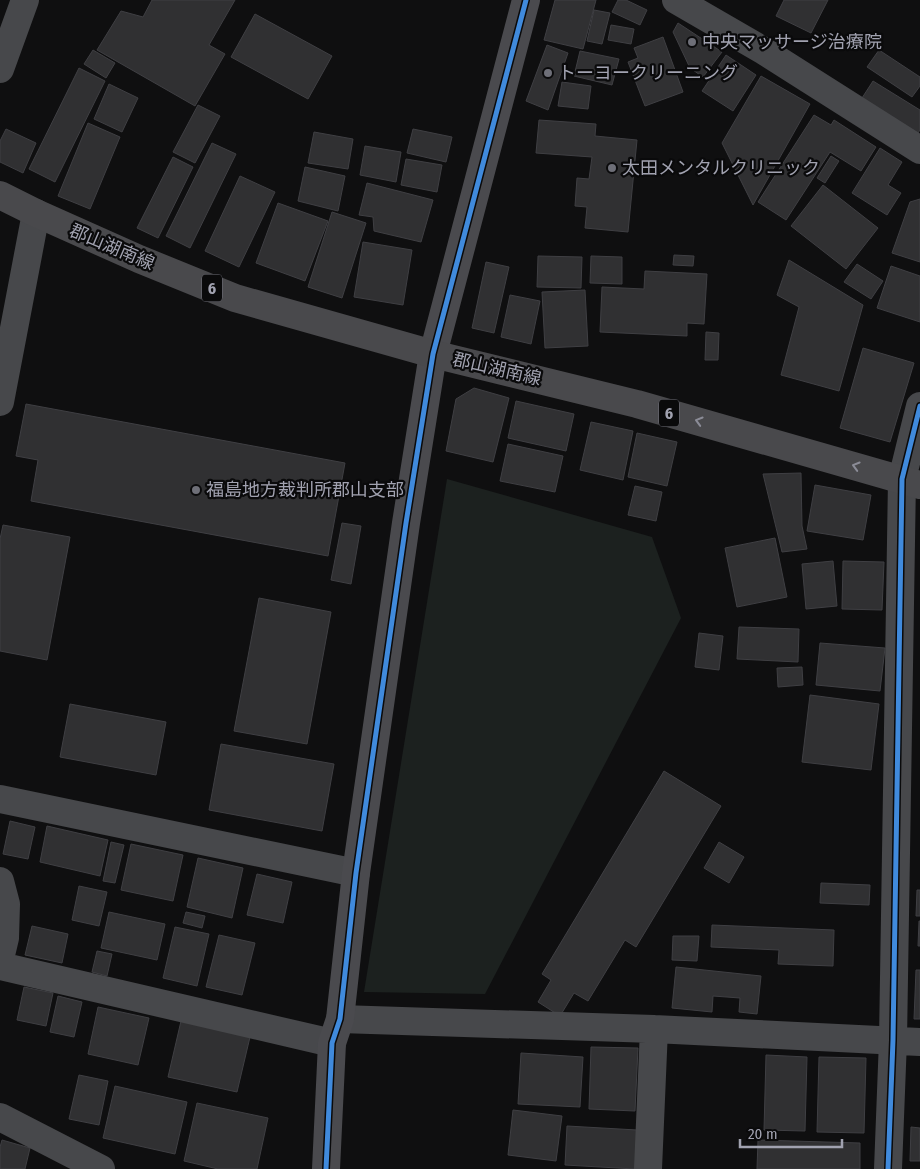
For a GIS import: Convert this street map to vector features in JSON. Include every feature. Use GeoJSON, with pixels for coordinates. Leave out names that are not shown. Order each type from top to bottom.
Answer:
{"type":"FeatureCollection","features":[{"type":"Feature","properties":{"kind":"main road","name":"郡山湖南線"},"geometry":{"type":"LineString","coordinates":[[0,195],[139,259],[235,298],[433,354],[637,404],[911,482]]}},
{"type":"Feature","properties":{"kind":"street"},"geometry":{"type":"LineString","coordinates":[[0,69],[25,0]]}},
{"type":"Feature","properties":{"kind":"street"},"geometry":{"type":"LineString","coordinates":[[326,1169],[336,1031],[356,873],[433,354],[526,0]]}},
{"type":"Feature","properties":{"kind":"street"},"geometry":{"type":"LineString","coordinates":[[676,0],[764,51],[920,150]]}},
{"type":"Feature","properties":{"kind":"street"},"geometry":{"type":"LineString","coordinates":[[0,402],[36,213]]}},
{"type":"Feature","properties":{"kind":"street"},"geometry":{"type":"LineString","coordinates":[[888,1169],[911,482],[920,406]]}},
{"type":"Feature","properties":{"kind":"street"},"geometry":{"type":"LineString","coordinates":[[0,799],[356,873]]}},
{"type":"Feature","properties":{"kind":"street"},"geometry":{"type":"LineString","coordinates":[[0,881],[6,904],[4,938],[0,960]]}},
{"type":"Feature","properties":{"kind":"street"},"geometry":{"type":"LineString","coordinates":[[0,966],[336,1031],[654,1029],[920,1042]]}},
{"type":"Feature","properties":{"kind":"street"},"geometry":{"type":"LineString","coordinates":[[648,1169],[654,1029]]}},
{"type":"Feature","properties":{"kind":"street"},"geometry":{"type":"LineString","coordinates":[[0,1117],[101,1169]]}},
{"type":"Feature","properties":{"kind":"shaded area"},"geometry":{"type":"Polygon","coordinates":[[[447,479],[652,537],[681,618],[485,994],[364,992],[447,479]]]}},
{"type":"Feature","properties":{"kind":"building"},"geometry":{"type":"Polygon","coordinates":[[[152,0],[235,0],[209,45],[225,54],[195,106],[97,50],[121,11],[143,17],[152,0]]]}},
{"type":"Feature","properties":{"kind":"building"},"geometry":{"type":"Polygon","coordinates":[[[555,0],[596,0],[583,49],[544,40],[555,0]]]}},
{"type":"Feature","properties":{"kind":"building"},"geometry":{"type":"Polygon","coordinates":[[[618,0],[626,0],[647,10],[640,25],[612,12],[618,0]]]}},
{"type":"Feature","properties":{"kind":"building"},"geometry":{"type":"Polygon","coordinates":[[[784,0],[828,0],[811,33],[776,16],[784,0]]]}},
{"type":"Feature","properties":{"kind":"building"},"geometry":{"type":"Polygon","coordinates":[[[594,10],[610,13],[602,44],[587,41],[594,10]]]}},
{"type":"Feature","properties":{"kind":"building"},"geometry":{"type":"Polygon","coordinates":[[[255,14],[332,56],[308,99],[231,57],[255,14]]]}},
{"type":"Feature","properties":{"kind":"building","name":"中央マッサージ治療院"},"geometry":{"type":"Polygon","coordinates":[[[678,23],[722,52],[703,77],[690,68],[673,32],[678,23]]]}},
{"type":"Feature","properties":{"kind":"building"},"geometry":{"type":"Polygon","coordinates":[[[611,25],[634,29],[631,44],[608,40],[611,25]]]}},
{"type":"Feature","properties":{"kind":"building"},"geometry":{"type":"Polygon","coordinates":[[[663,37],[683,92],[645,106],[628,62],[638,58],[634,48],[663,37]]]}},
{"type":"Feature","properties":{"kind":"building"},"geometry":{"type":"Polygon","coordinates":[[[547,45],[568,53],[548,110],[526,101],[547,45]]]}},
{"type":"Feature","properties":{"kind":"building"},"geometry":{"type":"Polygon","coordinates":[[[93,50],[115,63],[106,78],[84,64],[93,50]]]}},
{"type":"Feature","properties":{"kind":"building"},"geometry":{"type":"Polygon","coordinates":[[[879,50],[920,77],[920,86],[912,97],[867,67],[879,50]]]}},
{"type":"Feature","properties":{"kind":"building"},"geometry":{"type":"Polygon","coordinates":[[[580,51],[619,59],[612,85],[574,76],[580,51]]]}},
{"type":"Feature","properties":{"kind":"building"},"geometry":{"type":"Polygon","coordinates":[[[726,55],[756,75],[733,111],[702,91],[726,55]]]}},
{"type":"Feature","properties":{"kind":"building"},"geometry":{"type":"Polygon","coordinates":[[[79,68],[105,81],[55,182],[29,169],[79,68]]]}},
{"type":"Feature","properties":{"kind":"building"},"geometry":{"type":"Polygon","coordinates":[[[761,76],[810,104],[753,205],[722,143],[761,76]]]}},
{"type":"Feature","properties":{"kind":"building"},"geometry":{"type":"Polygon","coordinates":[[[873,81],[920,110],[920,130],[918,133],[862,98],[873,81]]]}},
{"type":"Feature","properties":{"kind":"building"},"geometry":{"type":"Polygon","coordinates":[[[562,82],[591,86],[588,109],[558,106],[562,82]]]}},
{"type":"Feature","properties":{"kind":"building"},"geometry":{"type":"Polygon","coordinates":[[[109,84],[138,98],[122,132],[94,119],[109,84]]]}},
{"type":"Feature","properties":{"kind":"building"},"geometry":{"type":"Polygon","coordinates":[[[198,105],[220,116],[195,163],[173,152],[198,105]]]}},
{"type":"Feature","properties":{"kind":"building"},"geometry":{"type":"Polygon","coordinates":[[[814,115],[831,125],[834,120],[876,147],[861,171],[830,152],[786,220],[758,202],[814,115]]]}},
{"type":"Feature","properties":{"kind":"building","name":"太田メンタルクリニック"},"geometry":{"type":"Polygon","coordinates":[[[539,120],[596,124],[595,136],[637,140],[628,232],[585,228],[587,207],[575,206],[577,178],[589,179],[592,157],[536,153],[539,120]]]}},
{"type":"Feature","properties":{"kind":"building"},"geometry":{"type":"Polygon","coordinates":[[[88,123],[120,137],[90,209],[58,196],[88,123]]]}},
{"type":"Feature","properties":{"kind":"building"},"geometry":{"type":"Polygon","coordinates":[[[6,129],[36,143],[23,173],[0,162],[0,141],[6,129]]]}},
{"type":"Feature","properties":{"kind":"building"},"geometry":{"type":"Polygon","coordinates":[[[413,129],[452,137],[446,162],[407,153],[413,129]]]}},
{"type":"Feature","properties":{"kind":"building"},"geometry":{"type":"Polygon","coordinates":[[[314,132],[353,139],[348,169],[308,163],[314,132]]]}},
{"type":"Feature","properties":{"kind":"building"},"geometry":{"type":"Polygon","coordinates":[[[212,143],[236,154],[190,248],[166,236],[212,143]]]}},
{"type":"Feature","properties":{"kind":"building"},"geometry":{"type":"Polygon","coordinates":[[[365,146],[401,152],[396,182],[360,175],[365,146]]]}},
{"type":"Feature","properties":{"kind":"building"},"geometry":{"type":"Polygon","coordinates":[[[880,148],[902,162],[888,185],[901,193],[887,215],[852,193],[880,148]]]}},
{"type":"Feature","properties":{"kind":"building"},"geometry":{"type":"Polygon","coordinates":[[[831,156],[839,161],[825,183],[817,178],[831,156]]]}},
{"type":"Feature","properties":{"kind":"building"},"geometry":{"type":"Polygon","coordinates":[[[173,157],[193,167],[158,238],[137,228],[173,157]]]}},
{"type":"Feature","properties":{"kind":"building"},"geometry":{"type":"Polygon","coordinates":[[[406,159],[442,165],[437,192],[401,185],[406,159]]]}},
{"type":"Feature","properties":{"kind":"building"},"geometry":{"type":"Polygon","coordinates":[[[305,167],[345,176],[338,211],[298,201],[305,167]]]}},
{"type":"Feature","properties":{"kind":"building"},"geometry":{"type":"Polygon","coordinates":[[[240,176],[275,192],[239,267],[205,251],[240,176]]]}},
{"type":"Feature","properties":{"kind":"building"},"geometry":{"type":"Polygon","coordinates":[[[367,183],[433,200],[421,242],[374,231],[373,217],[359,215],[367,183]]]}},
{"type":"Feature","properties":{"kind":"building"},"geometry":{"type":"Polygon","coordinates":[[[823,185],[878,228],[846,269],[791,226],[823,185]]]}},
{"type":"Feature","properties":{"kind":"building"},"geometry":{"type":"Polygon","coordinates":[[[920,199],[920,262],[892,253],[910,202],[920,199]]]}},
{"type":"Feature","properties":{"kind":"building"},"geometry":{"type":"Polygon","coordinates":[[[278,203],[328,221],[305,281],[256,263],[278,203]]]}},
{"type":"Feature","properties":{"kind":"building"},"geometry":{"type":"Polygon","coordinates":[[[332,212],[366,223],[342,298],[308,287],[332,212]]]}},
{"type":"Feature","properties":{"kind":"building"},"geometry":{"type":"Polygon","coordinates":[[[363,242],[412,250],[403,305],[354,297],[363,242]]]}},
{"type":"Feature","properties":{"kind":"building"},"geometry":{"type":"Polygon","coordinates":[[[674,255],[694,256],[693,266],[673,265],[674,255]]]}},
{"type":"Feature","properties":{"kind":"building"},"geometry":{"type":"Polygon","coordinates":[[[538,256],[582,257],[581,288],[537,287],[538,256]]]}},
{"type":"Feature","properties":{"kind":"building"},"geometry":{"type":"Polygon","coordinates":[[[591,256],[622,257],[622,284],[590,283],[591,256]]]}},
{"type":"Feature","properties":{"kind":"building"},"geometry":{"type":"Polygon","coordinates":[[[789,260],[863,305],[839,391],[781,375],[799,307],[777,295],[789,260]]]}},
{"type":"Feature","properties":{"kind":"building"},"geometry":{"type":"Polygon","coordinates":[[[486,262],[509,267],[494,333],[472,328],[486,262]]]}},
{"type":"Feature","properties":{"kind":"building"},"geometry":{"type":"Polygon","coordinates":[[[857,264],[883,281],[871,299],[844,282],[857,264]]]}},
{"type":"Feature","properties":{"kind":"building"},"geometry":{"type":"Polygon","coordinates":[[[891,266],[920,276],[920,322],[877,308],[891,266]]]}},
{"type":"Feature","properties":{"kind":"building"},"geometry":{"type":"Polygon","coordinates":[[[645,271],[707,274],[704,324],[687,323],[687,336],[600,332],[602,287],[644,289],[645,271]]]}},
{"type":"Feature","properties":{"kind":"building"},"geometry":{"type":"Polygon","coordinates":[[[585,290],[588,346],[545,348],[542,292],[585,290]]]}},
{"type":"Feature","properties":{"kind":"building"},"geometry":{"type":"Polygon","coordinates":[[[510,295],[540,301],[531,344],[501,337],[510,295]]]}},
{"type":"Feature","properties":{"kind":"building"},"geometry":{"type":"Polygon","coordinates":[[[706,332],[719,333],[718,360],[705,360],[706,332]]]}},
{"type":"Feature","properties":{"kind":"building"},"geometry":{"type":"Polygon","coordinates":[[[863,348],[914,363],[890,442],[840,428],[863,348]]]}},
{"type":"Feature","properties":{"kind":"building"},"geometry":{"type":"Polygon","coordinates":[[[474,388],[509,398],[493,462],[446,451],[456,399],[474,388]]]}},
{"type":"Feature","properties":{"kind":"building"},"geometry":{"type":"Polygon","coordinates":[[[516,401],[574,414],[566,451],[508,438],[516,401]]]}},
{"type":"Feature","properties":{"kind":"building"},"geometry":{"type":"Polygon","coordinates":[[[26,404],[345,463],[328,556],[31,501],[38,460],[16,456],[26,404]]]}},
{"type":"Feature","properties":{"kind":"building"},"geometry":{"type":"Polygon","coordinates":[[[591,422],[633,431],[623,480],[580,470],[591,422]]]}},
{"type":"Feature","properties":{"kind":"building"},"geometry":{"type":"Polygon","coordinates":[[[637,433],[677,442],[667,486],[628,477],[637,433]]]}},
{"type":"Feature","properties":{"kind":"building"},"geometry":{"type":"Polygon","coordinates":[[[508,444],[563,456],[555,492],[500,481],[508,444]]]}},
{"type":"Feature","properties":{"kind":"building"},"geometry":{"type":"Polygon","coordinates":[[[801,473],[802,526],[807,549],[782,552],[763,474],[801,473]]]}},
{"type":"Feature","properties":{"kind":"building"},"geometry":{"type":"Polygon","coordinates":[[[815,485],[871,495],[863,540],[807,531],[815,485]]]}},
{"type":"Feature","properties":{"kind":"building"},"geometry":{"type":"Polygon","coordinates":[[[635,486],[662,492],[656,521],[628,515],[635,486]]]}},
{"type":"Feature","properties":{"kind":"building"},"geometry":{"type":"Polygon","coordinates":[[[342,523],[361,526],[351,584],[331,580],[342,523]]]}},
{"type":"Feature","properties":{"kind":"building"},"geometry":{"type":"Polygon","coordinates":[[[3,525],[70,537],[47,660],[0,651],[0,539],[3,525]]]}},
{"type":"Feature","properties":{"kind":"building"},"geometry":{"type":"Polygon","coordinates":[[[775,538],[787,597],[737,607],[725,548],[775,538]]]}},
{"type":"Feature","properties":{"kind":"building"},"geometry":{"type":"Polygon","coordinates":[[[833,561],[837,606],[806,609],[802,564],[833,561]]]}},
{"type":"Feature","properties":{"kind":"building"},"geometry":{"type":"Polygon","coordinates":[[[843,561],[884,562],[882,610],[842,609],[843,561]]]}},
{"type":"Feature","properties":{"kind":"building"},"geometry":{"type":"Polygon","coordinates":[[[259,598],[331,612],[307,744],[234,731],[259,598]]]}},
{"type":"Feature","properties":{"kind":"building"},"geometry":{"type":"Polygon","coordinates":[[[739,627],[799,629],[798,662],[737,659],[739,627]]]}},
{"type":"Feature","properties":{"kind":"building"},"geometry":{"type":"Polygon","coordinates":[[[699,633],[723,636],[719,670],[695,667],[699,633]]]}},
{"type":"Feature","properties":{"kind":"building"},"geometry":{"type":"Polygon","coordinates":[[[820,643],[885,648],[880,691],[816,685],[820,643]]]}},
{"type":"Feature","properties":{"kind":"building"},"geometry":{"type":"Polygon","coordinates":[[[802,667],[803,685],[778,687],[777,668],[802,667]]]}},
{"type":"Feature","properties":{"kind":"building"},"geometry":{"type":"Polygon","coordinates":[[[810,695],[879,704],[871,770],[802,762],[810,695]]]}},
{"type":"Feature","properties":{"kind":"building"},"geometry":{"type":"Polygon","coordinates":[[[70,704],[166,722],[156,775],[60,757],[70,704]]]}},
{"type":"Feature","properties":{"kind":"building"},"geometry":{"type":"Polygon","coordinates":[[[221,744],[334,764],[322,831],[209,810],[221,744]]]}},
{"type":"Feature","properties":{"kind":"building"},"geometry":{"type":"Polygon","coordinates":[[[664,771],[721,806],[636,947],[625,940],[588,1001],[574,993],[560,1016],[538,1002],[551,980],[542,974],[664,771]]]}},
{"type":"Feature","properties":{"kind":"building"},"geometry":{"type":"Polygon","coordinates":[[[10,821],[35,827],[28,859],[3,854],[10,821]]]}},
{"type":"Feature","properties":{"kind":"building"},"geometry":{"type":"Polygon","coordinates":[[[47,826],[108,840],[100,876],[40,862],[47,826]]]}},
{"type":"Feature","properties":{"kind":"building"},"geometry":{"type":"Polygon","coordinates":[[[111,842],[124,845],[115,883],[103,881],[111,842]]]}},
{"type":"Feature","properties":{"kind":"building"},"geometry":{"type":"Polygon","coordinates":[[[719,842],[744,857],[729,883],[704,868],[719,842]]]}},
{"type":"Feature","properties":{"kind":"building"},"geometry":{"type":"Polygon","coordinates":[[[131,844],[183,855],[173,901],[121,890],[131,844]]]}},
{"type":"Feature","properties":{"kind":"building"},"geometry":{"type":"Polygon","coordinates":[[[198,858],[243,868],[232,918],[187,907],[198,858]]]}},
{"type":"Feature","properties":{"kind":"building"},"geometry":{"type":"Polygon","coordinates":[[[257,874],[292,882],[283,923],[247,915],[257,874]]]}},
{"type":"Feature","properties":{"kind":"building"},"geometry":{"type":"Polygon","coordinates":[[[821,883],[870,885],[869,905],[820,903],[821,883]]]}},
{"type":"Feature","properties":{"kind":"building"},"geometry":{"type":"Polygon","coordinates":[[[79,886],[107,892],[99,926],[72,920],[79,886]]]}},
{"type":"Feature","properties":{"kind":"building"},"geometry":{"type":"Polygon","coordinates":[[[917,890],[920,890],[920,916],[916,916],[917,890]]]}},
{"type":"Feature","properties":{"kind":"building"},"geometry":{"type":"Polygon","coordinates":[[[109,912],[165,924],[157,960],[101,948],[109,912]]]}},
{"type":"Feature","properties":{"kind":"building"},"geometry":{"type":"Polygon","coordinates":[[[186,912],[205,916],[202,928],[183,923],[186,912]]]}},
{"type":"Feature","properties":{"kind":"building"},"geometry":{"type":"Polygon","coordinates":[[[919,921],[920,946],[918,946],[919,921]]]}},
{"type":"Feature","properties":{"kind":"building"},"geometry":{"type":"Polygon","coordinates":[[[712,925],[834,930],[833,966],[778,964],[779,950],[711,947],[712,925]]]}},
{"type":"Feature","properties":{"kind":"building"},"geometry":{"type":"Polygon","coordinates":[[[32,926],[68,934],[62,963],[25,955],[32,926]]]}},
{"type":"Feature","properties":{"kind":"building"},"geometry":{"type":"Polygon","coordinates":[[[175,927],[209,934],[197,986],[163,978],[175,927]]]}},
{"type":"Feature","properties":{"kind":"building"},"geometry":{"type":"Polygon","coordinates":[[[219,935],[255,943],[242,995],[206,987],[219,935]]]}},
{"type":"Feature","properties":{"kind":"building"},"geometry":{"type":"Polygon","coordinates":[[[673,936],[699,936],[697,961],[672,960],[673,936]]]}},
{"type":"Feature","properties":{"kind":"building"},"geometry":{"type":"Polygon","coordinates":[[[97,951],[112,954],[107,976],[92,972],[97,951]]]}},
{"type":"Feature","properties":{"kind":"building"},"geometry":{"type":"Polygon","coordinates":[[[676,967],[761,976],[757,1014],[739,1012],[740,998],[713,996],[712,1012],[672,1008],[676,967]]]}},
{"type":"Feature","properties":{"kind":"building"},"geometry":{"type":"Polygon","coordinates":[[[916,970],[920,970],[920,1019],[914,1019],[916,970]]]}},
{"type":"Feature","properties":{"kind":"building"},"geometry":{"type":"Polygon","coordinates":[[[24,987],[53,993],[46,1026],[17,1020],[24,987]]]}},
{"type":"Feature","properties":{"kind":"building"},"geometry":{"type":"Polygon","coordinates":[[[58,996],[82,1002],[74,1037],[50,1032],[58,996]]]}},
{"type":"Feature","properties":{"kind":"building"},"geometry":{"type":"Polygon","coordinates":[[[98,1007],[149,1018],[138,1065],[88,1054],[98,1007]]]}},
{"type":"Feature","properties":{"kind":"building"},"geometry":{"type":"Polygon","coordinates":[[[181,1021],[250,1037],[237,1092],[168,1077],[181,1021]]]}},
{"type":"Feature","properties":{"kind":"building"},"geometry":{"type":"Polygon","coordinates":[[[591,1047],[638,1048],[635,1111],[589,1109],[591,1047]]]}},
{"type":"Feature","properties":{"kind":"building"},"geometry":{"type":"Polygon","coordinates":[[[521,1053],[583,1057],[580,1107],[518,1104],[521,1053]]]}},
{"type":"Feature","properties":{"kind":"building"},"geometry":{"type":"Polygon","coordinates":[[[766,1055],[807,1057],[805,1131],[764,1130],[766,1055]]]}},
{"type":"Feature","properties":{"kind":"building"},"geometry":{"type":"Polygon","coordinates":[[[819,1057],[866,1058],[864,1133],[817,1132],[819,1057]]]}},
{"type":"Feature","properties":{"kind":"building"},"geometry":{"type":"Polygon","coordinates":[[[79,1075],[108,1081],[99,1125],[69,1119],[79,1075]]]}},
{"type":"Feature","properties":{"kind":"building"},"geometry":{"type":"Polygon","coordinates":[[[115,1086],[187,1102],[175,1154],[103,1138],[115,1086]]]}},
{"type":"Feature","properties":{"kind":"building"},"geometry":{"type":"Polygon","coordinates":[[[197,1103],[268,1118],[257,1169],[218,1169],[184,1161],[197,1103]]]}},
{"type":"Feature","properties":{"kind":"building"},"geometry":{"type":"Polygon","coordinates":[[[513,1110],[562,1116],[556,1161],[508,1155],[513,1110]]]}},
{"type":"Feature","properties":{"kind":"building"},"geometry":{"type":"Polygon","coordinates":[[[567,1126],[637,1130],[635,1169],[565,1165],[567,1126]]]}},
{"type":"Feature","properties":{"kind":"building"},"geometry":{"type":"Polygon","coordinates":[[[911,1127],[920,1128],[920,1161],[910,1161],[911,1127]]]}},
{"type":"Feature","properties":{"kind":"building"},"geometry":{"type":"Polygon","coordinates":[[[2,1140],[30,1148],[25,1169],[0,1169],[0,1147],[2,1140]]]}},
{"type":"Feature","properties":{"kind":"building"},"geometry":{"type":"Polygon","coordinates":[[[758,1140],[860,1143],[860,1169],[757,1169],[758,1140]]]}},
{"type":"Feature","properties":{"kind":"cycle path"},"geometry":{"type":"LineString","coordinates":[[326,1169],[332,1043],[340,1019],[356,873],[406,523],[433,354],[526,0]]}},
{"type":"Feature","properties":{"kind":"cycle path"},"geometry":{"type":"LineString","coordinates":[[888,1169],[893,1040],[902,479],[920,406]]}},
{"type":"Feature","properties":{"kind":"place","name":"中央マッサージ治療院"},"geometry":{"type":"Point","coordinates":[692,42]}},
{"type":"Feature","properties":{"kind":"place","name":"トーヨークリーニング"},"geometry":{"type":"Point","coordinates":[548,73]}},
{"type":"Feature","properties":{"kind":"place","name":"太田メンタルクリニック"},"geometry":{"type":"Point","coordinates":[612,168]}},
{"type":"Feature","properties":{"kind":"place","name":"福島地方裁判所郡山支部"},"geometry":{"type":"Point","coordinates":[196,490]}}]}
